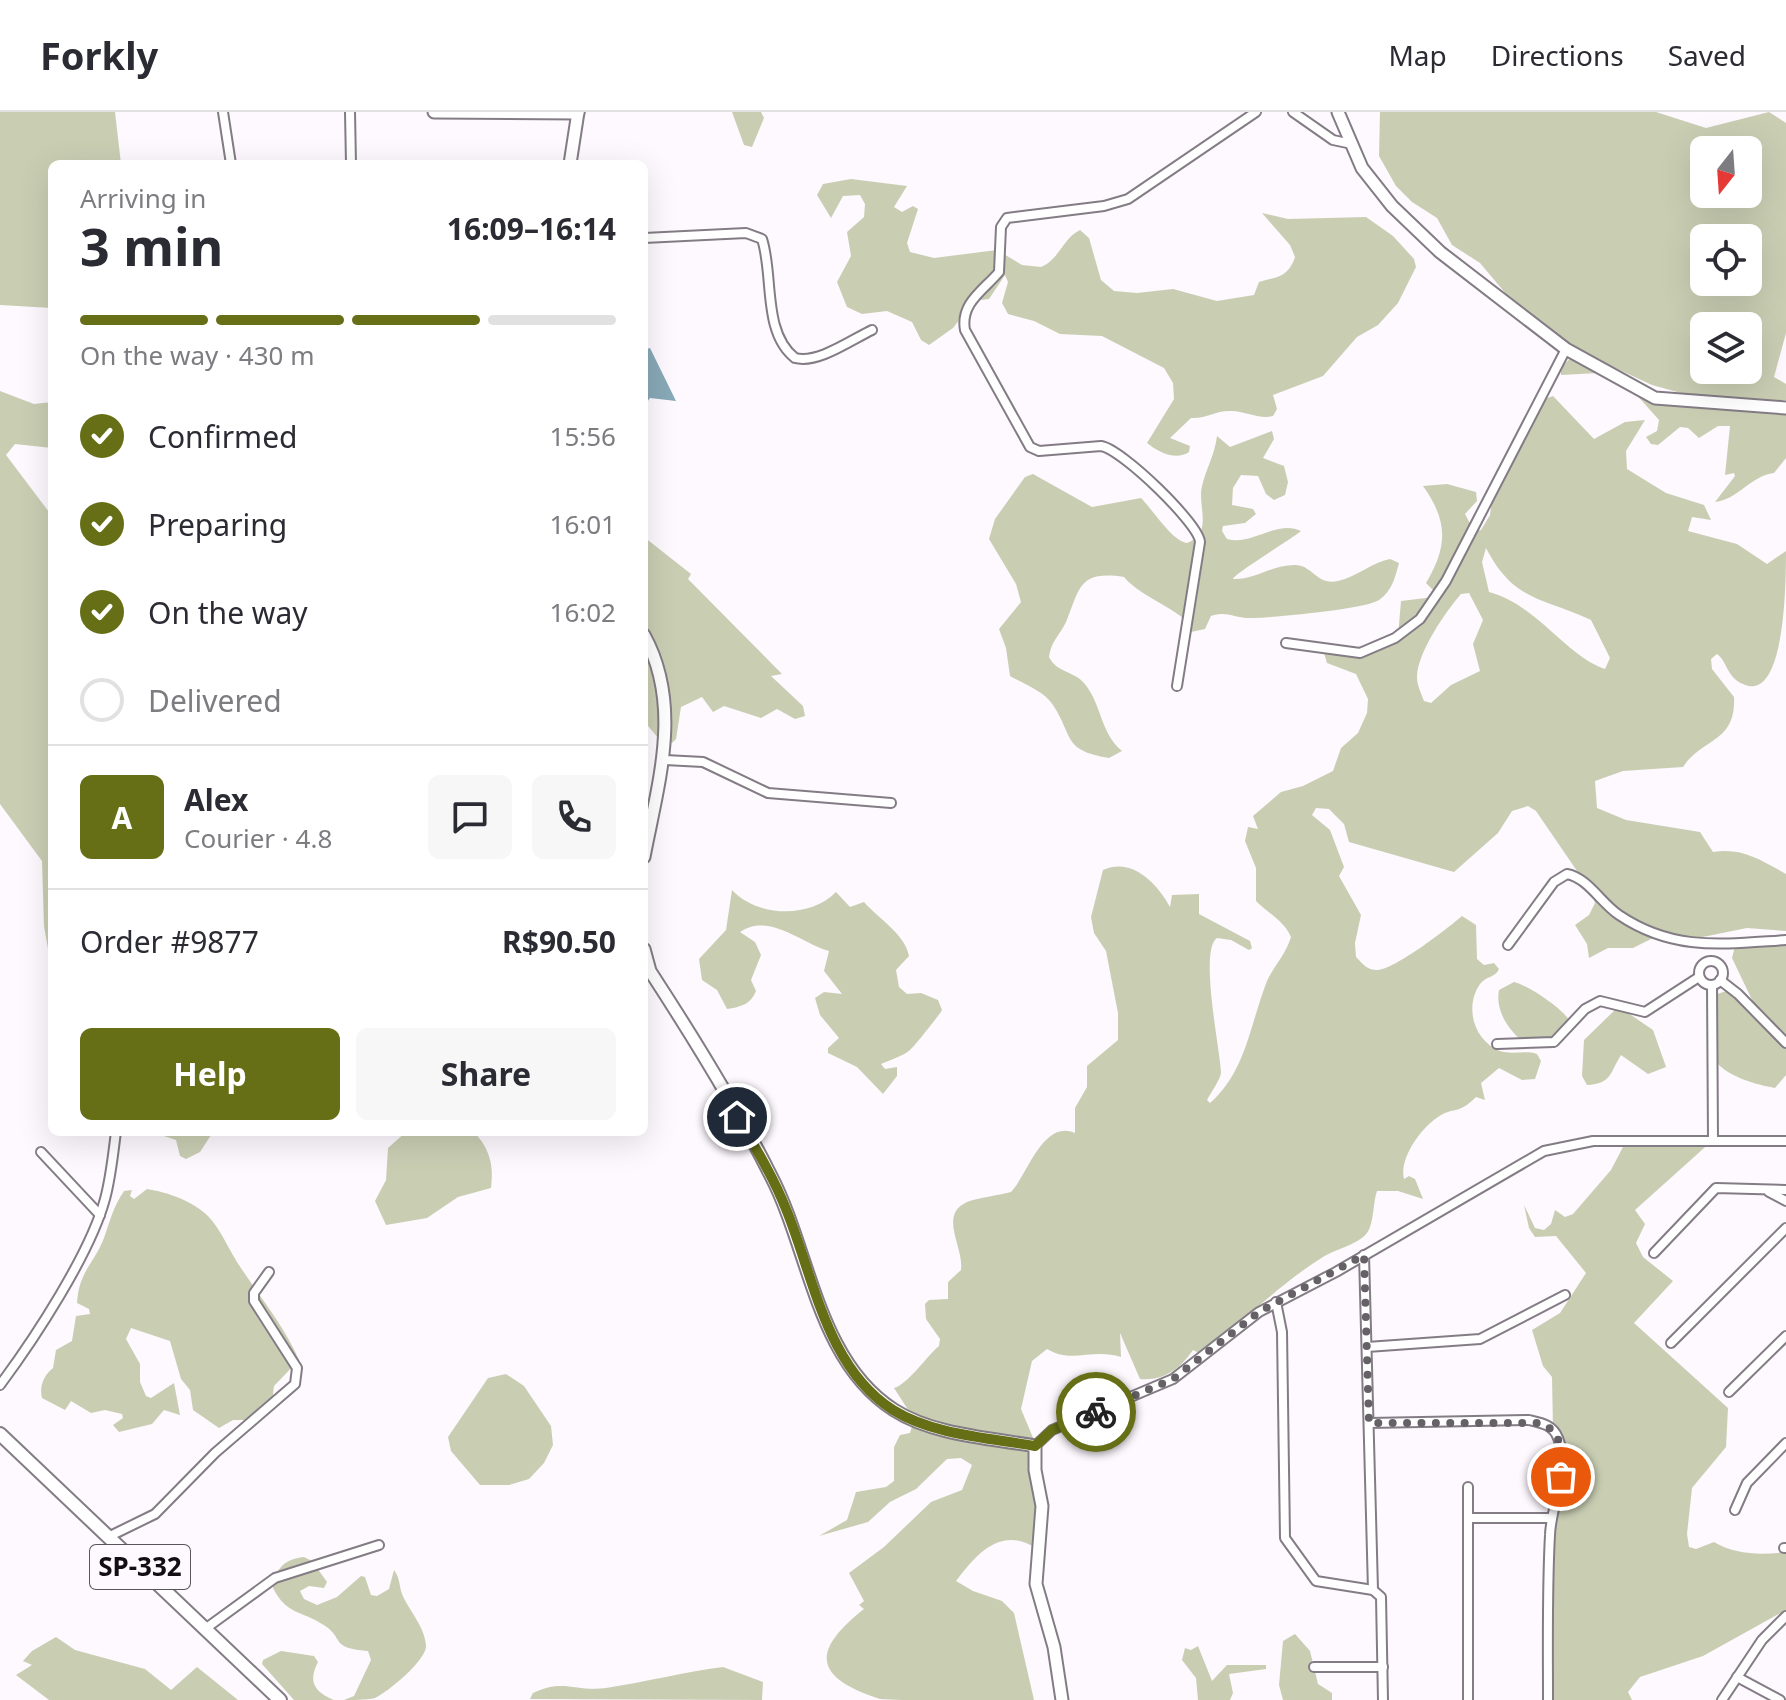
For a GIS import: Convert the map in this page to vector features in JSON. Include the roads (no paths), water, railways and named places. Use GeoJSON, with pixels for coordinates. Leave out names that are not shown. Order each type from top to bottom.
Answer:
{"type":"FeatureCollection","features":[{"type":"Feature","properties":{"kind":"main road","name":"SP-332"},"geometry":{"type":"LineString","coordinates":[[0,1434],[280,1700]]}},
{"type":"Feature","properties":{"kind":"street"},"geometry":{"type":"LineString","coordinates":[[223,112],[230,160]]}},
{"type":"Feature","properties":{"kind":"street"},"geometry":{"type":"LineString","coordinates":[[350,112],[351,160]]}},
{"type":"Feature","properties":{"kind":"street"},"geometry":{"type":"LineString","coordinates":[[434,112],[578,113],[571,160]]}},
{"type":"Feature","properties":{"kind":"street"},"geometry":{"type":"LineString","coordinates":[[1177,686],[1200,542],[1197,530],[1183,520],[1158,487],[1112,449],[1101,446],[1047,451],[1030,447],[965,330],[964,315],[974,298],[999,272],[1001,227],[1007,218],[1104,206],[1128,199],[1256,112]]}},
{"type":"Feature","properties":{"kind":"street"},"geometry":{"type":"LineString","coordinates":[[1293,112],[1333,140],[1352,144]]}},
{"type":"Feature","properties":{"kind":"street"},"geometry":{"type":"LineString","coordinates":[[1338,112],[1352,144],[1381,194],[1414,227],[1504,304],[1566,349],[1655,398],[1786,408]]}},
{"type":"Feature","properties":{"kind":"street"},"geometry":{"type":"LineString","coordinates":[[648,238],[746,233],[762,239],[776,328],[783,345],[795,358],[806,359],[823,354],[872,330]]}},
{"type":"Feature","properties":{"kind":"street"},"geometry":{"type":"LineString","coordinates":[[1286,643],[1360,653],[1395,638],[1420,619],[1446,581],[1566,349]]}},
{"type":"Feature","properties":{"kind":"street"},"geometry":{"type":"LineString","coordinates":[[648,645],[661,676],[666,754],[648,830]]}},
{"type":"Feature","properties":{"kind":"street"},"geometry":{"type":"LineString","coordinates":[[666,754],[703,762],[768,793],[891,803]]}},
{"type":"Feature","properties":{"kind":"street"},"geometry":{"type":"LineString","coordinates":[[1508,945],[1554,882],[1567,874],[1581,878],[1609,908],[1645,931],[1674,941],[1705,944],[1786,940]]}},
{"type":"Feature","properties":{"kind":"street"},"geometry":{"type":"LineString","coordinates":[[1705,944],[1708,961]]}},
{"type":"Feature","properties":{"kind":"street"},"geometry":{"type":"LineString","coordinates":[[1497,1044],[1554,1042],[1594,1003],[1604,1000],[1645,1012],[1699,977],[1701,965],[1708,961]]}},
{"type":"Feature","properties":{"kind":"street"},"geometry":{"type":"LineString","coordinates":[[1708,961],[1722,968],[1716,982],[1713,1140]]}},
{"type":"Feature","properties":{"kind":"street"},"geometry":{"type":"LineString","coordinates":[[648,964],[771,1175],[828,1326],[855,1371],[884,1403],[909,1418],[1035,1446]]}},
{"type":"Feature","properties":{"kind":"street"},"geometry":{"type":"LineString","coordinates":[[1699,977],[1738,994],[1786,1043]]}},
{"type":"Feature","properties":{"kind":"street"},"geometry":{"type":"LineString","coordinates":[[0,1385],[40,1327],[100,1215],[115,1136]]}},
{"type":"Feature","properties":{"kind":"street"},"geometry":{"type":"LineString","coordinates":[[1062,1700],[1054,1647],[1036,1584],[1042,1506],[1033,1456],[1035,1446],[1052,1430],[1173,1379],[1276,1302],[1544,1151],[1593,1141],[1786,1141]]}},
{"type":"Feature","properties":{"kind":"street"},"geometry":{"type":"LineString","coordinates":[[41,1152],[100,1215]]}},
{"type":"Feature","properties":{"kind":"street"},"geometry":{"type":"LineString","coordinates":[[1654,1253],[1712,1190],[1721,1187],[1786,1190]]}},
{"type":"Feature","properties":{"kind":"street"},"geometry":{"type":"LineString","coordinates":[[1765,1190],[1786,1201]]}},
{"type":"Feature","properties":{"kind":"street"},"geometry":{"type":"LineString","coordinates":[[1671,1343],[1785,1228]]}},
{"type":"Feature","properties":{"kind":"street"},"geometry":{"type":"LineString","coordinates":[[1364,1255],[1373,1590]]}},
{"type":"Feature","properties":{"kind":"street"},"geometry":{"type":"LineString","coordinates":[[108,1537],[155,1514],[215,1453],[295,1384],[297,1368],[254,1301],[254,1293],[269,1272]]}},
{"type":"Feature","properties":{"kind":"street"},"geometry":{"type":"LineString","coordinates":[[1367,1347],[1480,1339],[1565,1295]]}},
{"type":"Feature","properties":{"kind":"street"},"geometry":{"type":"LineString","coordinates":[[1276,1302],[1282,1332],[1287,1543],[1321,1584],[1373,1590],[1381,1597],[1383,1700]]}},
{"type":"Feature","properties":{"kind":"street"},"geometry":{"type":"LineString","coordinates":[[1729,1392],[1786,1336]]}},
{"type":"Feature","properties":{"kind":"street"},"geometry":{"type":"LineString","coordinates":[[1369,1423],[1529,1420],[1553,1429],[1560,1442],[1561,1459],[1559,1502],[1552,1518],[1548,1700]]}},
{"type":"Feature","properties":{"kind":"street"},"geometry":{"type":"LineString","coordinates":[[1735,1510],[1747,1483],[1786,1443]]}},
{"type":"Feature","properties":{"kind":"street"},"geometry":{"type":"LineString","coordinates":[[1468,1487],[1468,1700]]}},
{"type":"Feature","properties":{"kind":"street"},"geometry":{"type":"LineString","coordinates":[[1468,1518],[1552,1518]]}},
{"type":"Feature","properties":{"kind":"street"},"geometry":{"type":"LineString","coordinates":[[205,1629],[275,1578],[379,1545]]}},
{"type":"Feature","properties":{"kind":"street"},"geometry":{"type":"LineString","coordinates":[[1722,1700],[1768,1632],[1786,1616]]}},
{"type":"Feature","properties":{"kind":"street"},"geometry":{"type":"LineString","coordinates":[[1314,1667],[1383,1667]]}},
{"type":"Feature","properties":{"kind":"street"},"geometry":{"type":"LineString","coordinates":[[1737,1677],[1780,1700]]}},
{"type":"Feature","properties":{"kind":"water"},"geometry":{"type":"Polygon","coordinates":[[[648,349],[676,401],[650,398],[648,401],[648,349]]]}}]}
